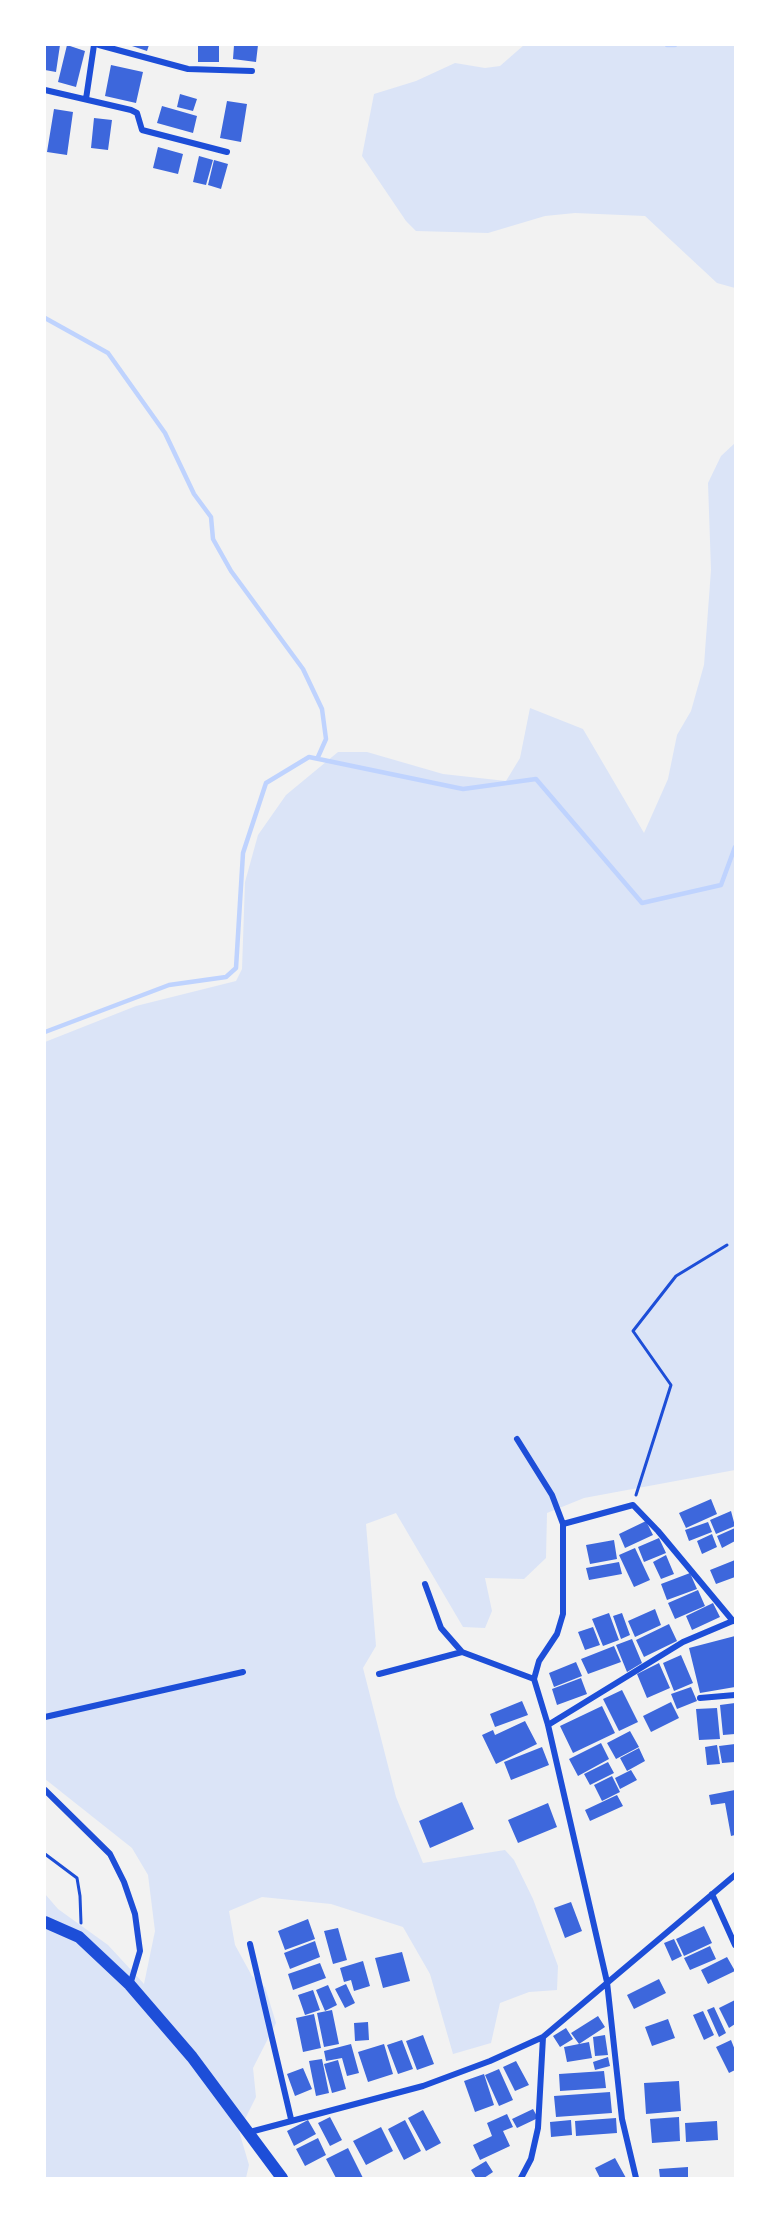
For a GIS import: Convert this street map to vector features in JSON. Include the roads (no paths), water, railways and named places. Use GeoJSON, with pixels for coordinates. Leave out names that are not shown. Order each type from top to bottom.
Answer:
{"type":"FeatureCollection","features":[{"type":"Feature","properties":{"kind":"main road"},"geometry":{"type":"LineString","coordinates":[[45,1922],[79,1937],[130,1985],[192,2057],[282,2178]]}},
{"type":"Feature","properties":{"kind":"street"},"geometry":{"type":"LineString","coordinates":[[86,99],[97,45],[188,69],[252,71]]}},
{"type":"Feature","properties":{"kind":"street"},"geometry":{"type":"LineString","coordinates":[[45,90],[131,110],[137,113],[142,130],[227,152]]}},
{"type":"Feature","properties":{"kind":"street"},"geometry":{"type":"LineString","coordinates":[[517,1439],[552,1495],[563,1524],[563,1614],[557,1634],[539,1661],[534,1679],[548,1725],[607,1982],[622,2119],[636,2178]]}},
{"type":"Feature","properties":{"kind":"street"},"geometry":{"type":"LineString","coordinates":[[548,1725],[683,1642],[734,1621],[633,1505],[563,1524]]}},
{"type":"Feature","properties":{"kind":"street"},"geometry":{"type":"LineString","coordinates":[[425,1584],[441,1628],[462,1652],[534,1679]]}},
{"type":"Feature","properties":{"kind":"street"},"geometry":{"type":"LineString","coordinates":[[380,1674],[462,1652]]}},
{"type":"Feature","properties":{"kind":"street"},"geometry":{"type":"LineString","coordinates":[[45,1717],[243,1672]]}},
{"type":"Feature","properties":{"kind":"street"},"geometry":{"type":"LineString","coordinates":[[700,1698],[735,1695]]}},
{"type":"Feature","properties":{"kind":"street"},"geometry":{"type":"LineString","coordinates":[[45,1790],[110,1854],[124,1882],[135,1914],[140,1951],[130,1985]]}},
{"type":"Feature","properties":{"kind":"street"},"geometry":{"type":"LineString","coordinates":[[250,2132],[291,2119],[423,2086],[490,2061],[543,2037],[735,1875]]}},
{"type":"Feature","properties":{"kind":"street"},"geometry":{"type":"LineString","coordinates":[[712,1894],[735,1945]]}},
{"type":"Feature","properties":{"kind":"street"},"geometry":{"type":"LineString","coordinates":[[250,1944],[291,2119]]}},
{"type":"Feature","properties":{"kind":"street"},"geometry":{"type":"LineString","coordinates":[[521,2178],[531,2159],[538,2128],[543,2037]]}},
{"type":"Feature","properties":{"kind":"waterway"},"geometry":{"type":"LineString","coordinates":[[667,45],[675,45]]}},
{"type":"Feature","properties":{"kind":"waterway"},"geometry":{"type":"LineString","coordinates":[[45,318],[108,353],[165,433],[194,494],[211,517],[213,539],[231,571],[303,669],[322,709],[326,739],[318,757]]}},
{"type":"Feature","properties":{"kind":"waterway"},"geometry":{"type":"LineString","coordinates":[[45,1032],[169,985],[226,977],[236,968],[243,853],[266,783],[309,757],[463,789],[536,779],[642,903],[721,885],[735,847]]}}]}
